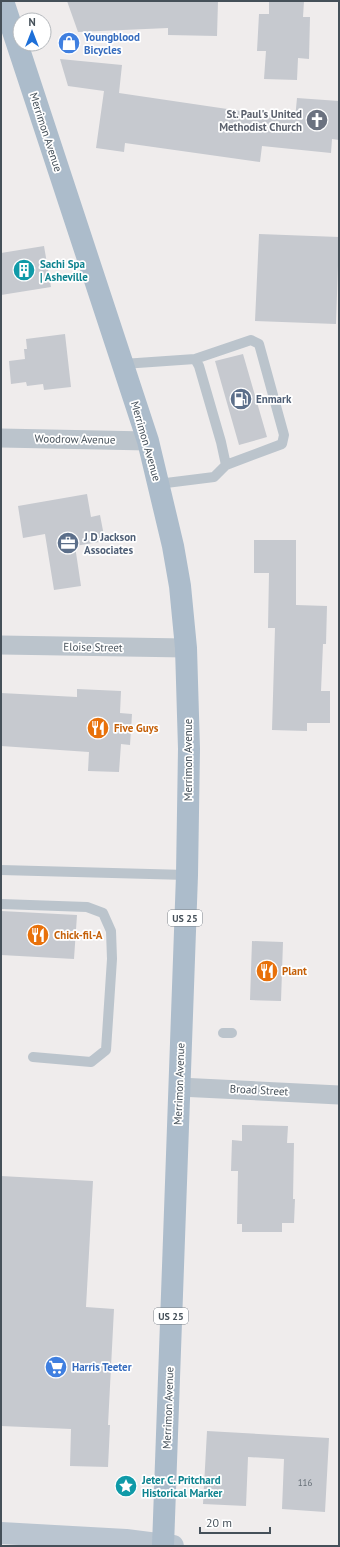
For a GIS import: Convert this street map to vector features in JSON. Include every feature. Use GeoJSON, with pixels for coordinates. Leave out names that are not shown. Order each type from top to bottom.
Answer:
{"type":"FeatureCollection","features":[{"type":"Feature","properties":{"kind":"main road","name":"Merrimon Avenue"},"geometry":{"type":"LineString","coordinates":[[3,1],[148,441],[172,546],[178,579],[186,648],[189,749],[187,875],[179,1087],[166,1546]]}},
{"type":"Feature","properties":{"kind":"street","name":"Woodrow Avenue"},"geometry":{"type":"LineString","coordinates":[[1,438],[148,441]]}},
{"type":"Feature","properties":{"kind":"street","name":"Eloise Street"},"geometry":{"type":"LineString","coordinates":[[1,645],[186,648]]}},
{"type":"Feature","properties":{"kind":"street","name":"Broad Street"},"geometry":{"type":"LineString","coordinates":[[179,1087],[339,1095]]}},
{"type":"Feature","properties":{"kind":"street"},"geometry":{"type":"LineString","coordinates":[[1,1533],[126,1540],[166,1546]]}},
{"type":"Feature","properties":{"kind":"lane"},"geometry":{"type":"LineString","coordinates":[[123,364],[195,359],[251,340],[259,344],[284,435],[282,444],[226,465],[214,477],[158,484]]}},
{"type":"Feature","properties":{"kind":"lane"},"geometry":{"type":"LineString","coordinates":[[195,359],[199,366],[221,442],[226,465]]}},
{"type":"Feature","properties":{"kind":"lane"},"geometry":{"type":"LineString","coordinates":[[1,870],[187,875]]}},
{"type":"Feature","properties":{"kind":"lane"},"geometry":{"type":"LineString","coordinates":[[1,904],[87,908],[103,913],[111,931],[112,959],[106,1050],[91,1062],[33,1057]]}},
{"type":"Feature","properties":{"kind":"building"},"geometry":{"type":"Polygon","coordinates":[[[67,1],[218,1],[217,36],[168,35],[168,28],[78,32],[67,1]]]}},
{"type":"Feature","properties":{"kind":"building"},"geometry":{"type":"Polygon","coordinates":[[[269,1],[304,1],[303,17],[310,17],[309,59],[298,58],[297,80],[264,79],[266,51],[257,51],[259,14],[269,14],[269,1]]]}},
{"type":"Feature","properties":{"kind":"building"},"geometry":{"type":"Polygon","coordinates":[[[60,59],[122,65],[119,93],[295,119],[297,98],[339,101],[339,140],[332,139],[331,153],[262,146],[260,162],[125,143],[124,152],[96,148],[104,91],[68,86],[60,59]]]}},
{"type":"Feature","properties":{"kind":"building"},"geometry":{"type":"Polygon","coordinates":[[[259,234],[339,237],[336,324],[255,321],[259,234]]]}},
{"type":"Feature","properties":{"kind":"building","name":"Sachi Spa | Asheville"},"geometry":{"type":"Polygon","coordinates":[[[44,246],[51,287],[1,295],[1,253],[44,246]]]}},
{"type":"Feature","properties":{"kind":"building"},"geometry":{"type":"Polygon","coordinates":[[[65,334],[71,387],[44,390],[43,384],[27,386],[26,382],[11,384],[9,361],[25,359],[24,349],[27,349],[26,339],[65,334]]]}},
{"type":"Feature","properties":{"kind":"building","name":"Enmark"},"geometry":{"type":"Polygon","coordinates":[[[243,354],[267,437],[239,445],[215,361],[243,354]]]}},
{"type":"Feature","properties":{"kind":"building","name":"J D Jackson Associates"},"geometry":{"type":"Polygon","coordinates":[[[87,494],[91,517],[100,515],[105,541],[75,546],[81,586],[54,590],[45,534],[23,538],[18,506],[87,494]]]}},
{"type":"Feature","properties":{"kind":"building"},"geometry":{"type":"Polygon","coordinates":[[[254,540],[296,540],[296,605],[327,606],[326,644],[323,644],[321,691],[330,691],[330,723],[307,723],[307,731],[272,730],[275,628],[268,628],[269,573],[254,573],[254,540]]]}},
{"type":"Feature","properties":{"kind":"building"},"geometry":{"type":"Polygon","coordinates":[[[77,689],[121,691],[120,713],[132,714],[130,745],[121,744],[119,772],[88,771],[89,752],[1,746],[1,693],[77,697],[77,689]]]}},
{"type":"Feature","properties":{"kind":"building","name":"Chick-fil-A"},"geometry":{"type":"Polygon","coordinates":[[[1,911],[77,915],[74,959],[1,955],[1,911]]]}},
{"type":"Feature","properties":{"kind":"building","name":"Plant"},"geometry":{"type":"Polygon","coordinates":[[[252,941],[283,942],[281,1001],[250,1000],[252,941]]]}},
{"type":"Feature","properties":{"kind":"building"},"geometry":{"type":"Polygon","coordinates":[[[242,1125],[288,1126],[287,1143],[294,1143],[294,1223],[282,1223],[282,1232],[242,1232],[242,1224],[237,1224],[238,1171],[231,1171],[232,1140],[242,1141],[242,1125]]]}},
{"type":"Feature","properties":{"kind":"building","name":"Harris Teeter"},"geometry":{"type":"Polygon","coordinates":[[[1,1176],[93,1181],[86,1307],[114,1309],[108,1425],[110,1425],[108,1467],[70,1466],[71,1429],[1,1426],[1,1176]]]}},
{"type":"Feature","properties":{"kind":"building"},"geometry":{"type":"Polygon","coordinates":[[[207,1431],[329,1438],[325,1512],[282,1509],[284,1459],[248,1457],[246,1506],[203,1504],[207,1431]]]}},
{"type":"Feature","properties":{"kind":"place","name":"Youngblood Bicycles"},"geometry":{"type":"Point","coordinates":[69,43]}},
{"type":"Feature","properties":{"kind":"place","name":"St. Paul's United Methodist Church"},"geometry":{"type":"Point","coordinates":[317,120]}},
{"type":"Feature","properties":{"kind":"place","name":"Sachi Spa | Asheville"},"geometry":{"type":"Point","coordinates":[24,270]}},
{"type":"Feature","properties":{"kind":"place","name":"Enmark"},"geometry":{"type":"Point","coordinates":[241,399]}},
{"type":"Feature","properties":{"kind":"place","name":"J D Jackson Associates"},"geometry":{"type":"Point","coordinates":[68,543]}},
{"type":"Feature","properties":{"kind":"place","name":"Five Guys"},"geometry":{"type":"Point","coordinates":[98,728]}},
{"type":"Feature","properties":{"kind":"place","name":"Chick-fil-A"},"geometry":{"type":"Point","coordinates":[38,935]}},
{"type":"Feature","properties":{"kind":"place","name":"Plant"},"geometry":{"type":"Point","coordinates":[267,971]}},
{"type":"Feature","properties":{"kind":"place","name":"Harris Teeter"},"geometry":{"type":"Point","coordinates":[56,1367]}},
{"type":"Feature","properties":{"kind":"place","name":"Jeter C. Pritchard Historical Marker"},"geometry":{"type":"Point","coordinates":[126,1486]}}]}
